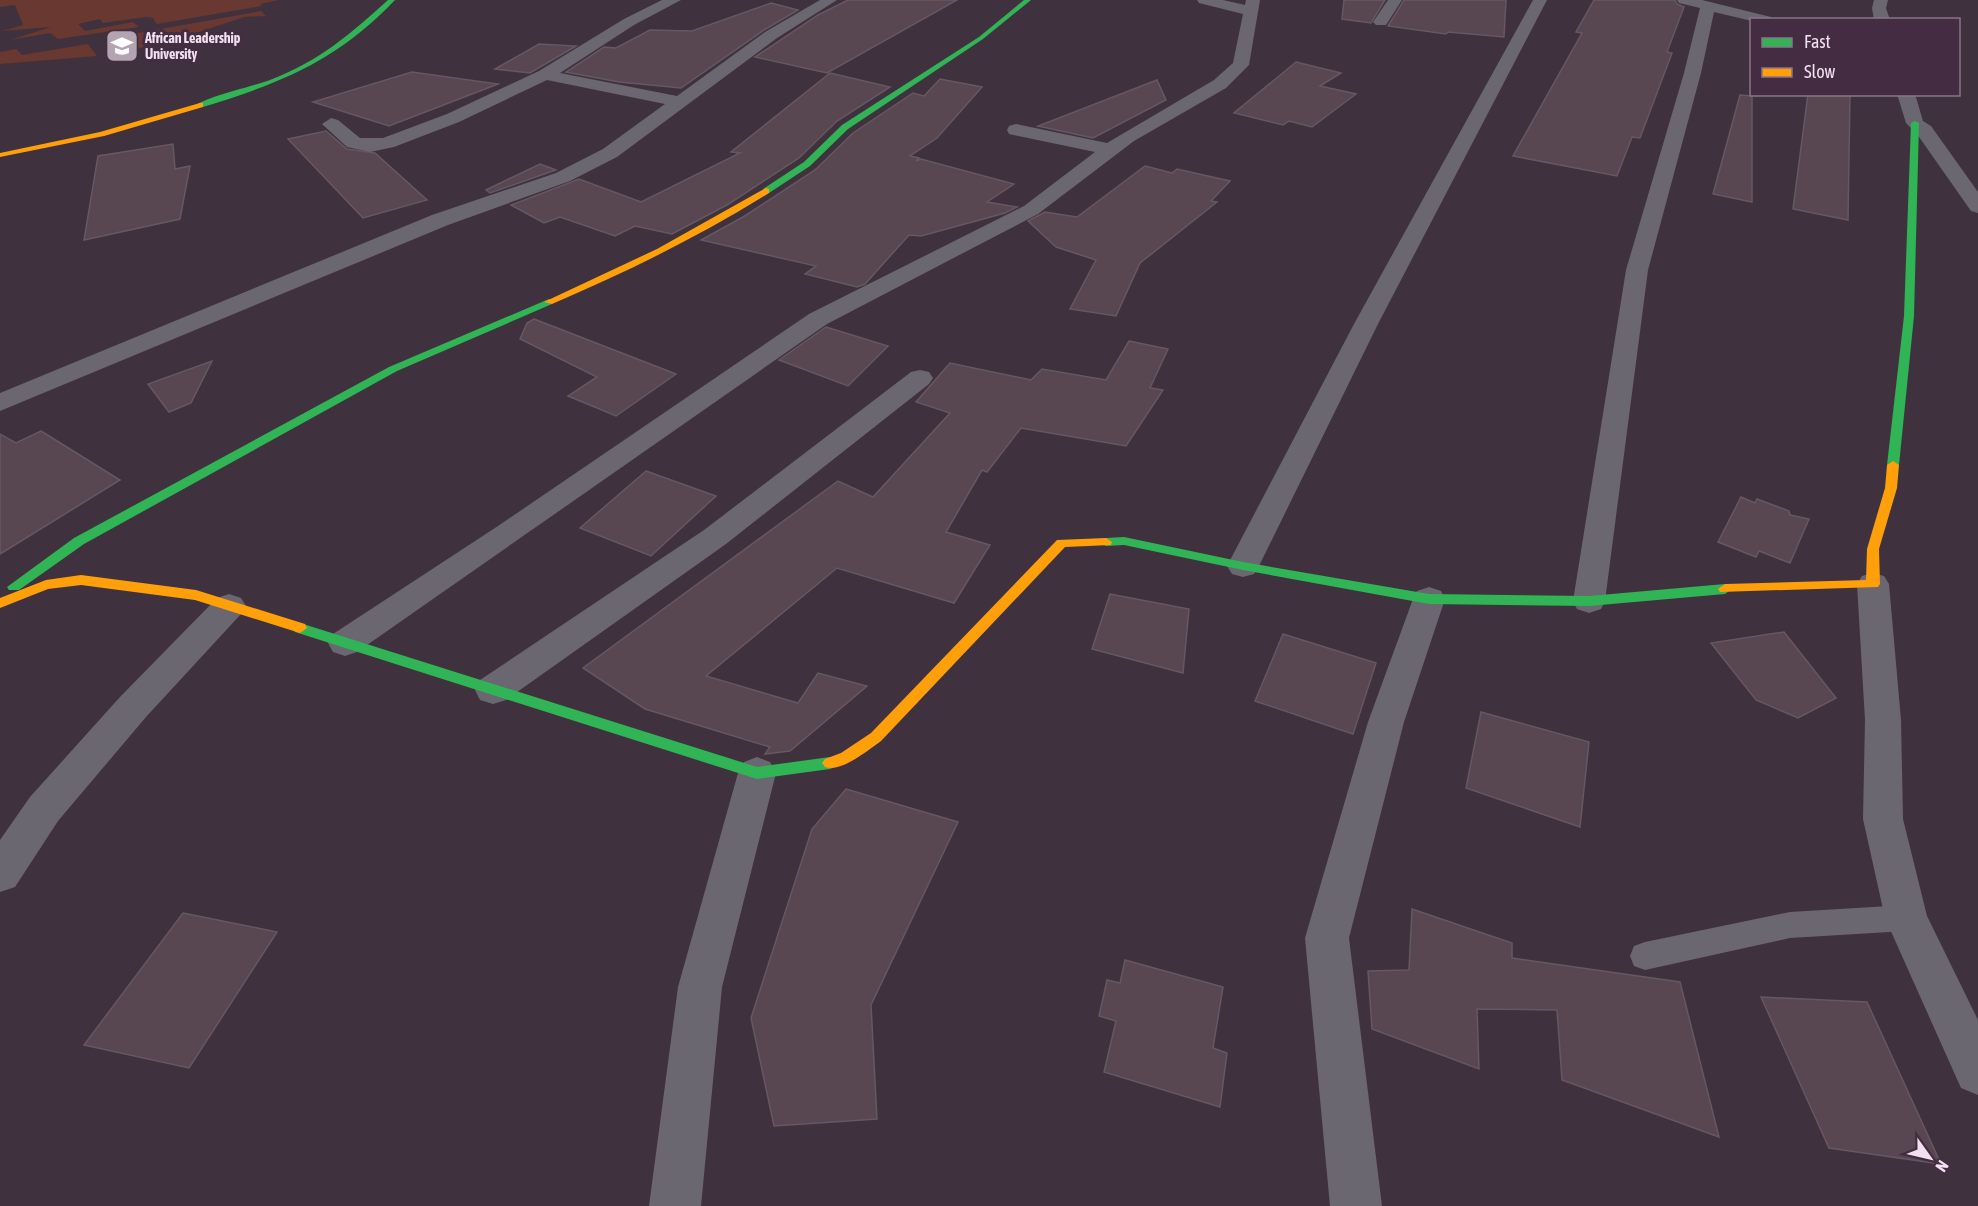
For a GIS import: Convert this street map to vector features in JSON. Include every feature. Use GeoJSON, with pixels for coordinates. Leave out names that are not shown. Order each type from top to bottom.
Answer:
{"type":"FeatureCollection","features":[{"type":"Feature","properties":{"kind":"street"},"geometry":{"type":"LineString","coordinates":[[0,155],[100,134],[242,93],[296,69],[343,44],[392,0]]}},
{"type":"Feature","properties":{"kind":"street"},"geometry":{"type":"LineString","coordinates":[[331,124],[354,143],[370,146],[387,143],[453,118],[545,75],[629,22],[674,0]]}},
{"type":"Feature","properties":{"kind":"street"},"geometry":{"type":"LineString","coordinates":[[0,403],[429,225],[563,177],[610,153],[771,36],[830,0]]}},
{"type":"Feature","properties":{"kind":"street"},"geometry":{"type":"LineString","coordinates":[[0,597],[79,541],[393,369],[633,266],[735,211],[807,164],[845,127],[981,38],[1028,0]]}},
{"type":"Feature","properties":{"kind":"street"},"geometry":{"type":"LineString","coordinates":[[345,643],[809,325],[1031,210],[1110,149],[1172,109],[1220,84],[1241,65],[1252,5],[1204,0]]}},
{"type":"Feature","properties":{"kind":"street"},"geometry":{"type":"LineString","coordinates":[[1381,22],[1395,0]]}},
{"type":"Feature","properties":{"kind":"street"},"geometry":{"type":"LineString","coordinates":[[1243,566],[1366,324],[1540,0]]}},
{"type":"Feature","properties":{"kind":"street"},"geometry":{"type":"LineString","coordinates":[[1684,0],[1758,18]]}},
{"type":"Feature","properties":{"kind":"street"},"geometry":{"type":"LineString","coordinates":[[1881,0],[1879,8],[1882,18]]}},
{"type":"Feature","properties":{"kind":"street"},"geometry":{"type":"LineString","coordinates":[[1589,601],[1637,270],[1646,232],[1698,57],[1708,6]]}},
{"type":"Feature","properties":{"kind":"street"},"geometry":{"type":"LineString","coordinates":[[545,75],[681,102]]}},
{"type":"Feature","properties":{"kind":"street"},"geometry":{"type":"LineString","coordinates":[[1907,96],[1915,123],[1910,316],[1891,488],[1873,549],[1872,584],[1883,720],[1883,819],[1906,918],[1978,1071]]}},
{"type":"Feature","properties":{"kind":"street"},"geometry":{"type":"LineString","coordinates":[[1915,123],[1924,130],[1978,207]]}},
{"type":"Feature","properties":{"kind":"street"},"geometry":{"type":"LineString","coordinates":[[1016,130],[1110,149]]}},
{"type":"Feature","properties":{"kind":"street"},"geometry":{"type":"LineString","coordinates":[[493,690],[715,537],[920,378]]}},
{"type":"Feature","properties":{"kind":"street"},"geometry":{"type":"LineString","coordinates":[[0,603],[46,585],[81,580],[196,595],[757,773],[824,765],[846,757],[876,737],[1062,543],[1124,541],[1243,566],[1429,599],[1589,601],[1725,589],[1872,584]]}},
{"type":"Feature","properties":{"kind":"street"},"geometry":{"type":"LineString","coordinates":[[1356,1206],[1327,938],[1386,722],[1429,599]]}},
{"type":"Feature","properties":{"kind":"street"},"geometry":{"type":"LineString","coordinates":[[0,874],[44,809],[133,707],[229,606]]}},
{"type":"Feature","properties":{"kind":"street"},"geometry":{"type":"LineString","coordinates":[[675,1206],[700,987],[757,773]]}},
{"type":"Feature","properties":{"kind":"lane"},"geometry":{"type":"LineString","coordinates":[[1645,956],[1790,925],[1906,918]]}},
{"type":"Feature","properties":{"kind":"shaded area"},"geometry":{"type":"Polygon","coordinates":[[[0,0],[279,0],[260,4],[262,6],[157,24],[153,18],[146,17],[103,23],[100,19],[78,24],[85,31],[133,22],[139,27],[58,39],[50,33],[10,40],[51,27],[2,31],[23,25],[15,5],[0,7],[0,0]]]}},
{"type":"Feature","properties":{"kind":"shaded area"},"geometry":{"type":"Polygon","coordinates":[[[261,11],[266,16],[244,17],[172,41],[121,52],[110,38],[261,11]]]}},
{"type":"Feature","properties":{"kind":"shaded area"},"geometry":{"type":"Polygon","coordinates":[[[88,44],[97,56],[0,64],[0,52],[16,49],[22,55],[88,44]]]}},
{"type":"Feature","properties":{"kind":"building"},"geometry":{"type":"Polygon","coordinates":[[[848,0],[957,0],[827,73],[755,57],[818,15],[848,0]]]}},
{"type":"Feature","properties":{"kind":"building"},"geometry":{"type":"Polygon","coordinates":[[[1344,0],[1385,0],[1371,23],[1342,19],[1344,0]]]}},
{"type":"Feature","properties":{"kind":"building"},"geometry":{"type":"Polygon","coordinates":[[[1404,0],[1506,0],[1504,37],[1448,32],[1446,34],[1388,26],[1404,0]]]}},
{"type":"Feature","properties":{"kind":"building"},"geometry":{"type":"Polygon","coordinates":[[[1594,0],[1675,0],[1677,4],[1684,7],[1667,52],[1672,53],[1640,138],[1632,137],[1617,176],[1513,156],[1582,33],[1576,32],[1594,0]]]}},
{"type":"Feature","properties":{"kind":"building"},"geometry":{"type":"Polygon","coordinates":[[[771,3],[798,10],[764,30],[681,88],[619,82],[566,72],[604,47],[616,48],[650,30],[692,31],[771,3]]]}},
{"type":"Feature","properties":{"kind":"building"},"geometry":{"type":"Polygon","coordinates":[[[539,44],[576,46],[530,73],[495,69],[539,44]]]}},
{"type":"Feature","properties":{"kind":"building"},"geometry":{"type":"Polygon","coordinates":[[[1296,62],[1341,73],[1320,86],[1356,94],[1312,127],[1289,121],[1283,125],[1234,113],[1296,62]]]}},
{"type":"Feature","properties":{"kind":"building"},"geometry":{"type":"Polygon","coordinates":[[[412,72],[498,84],[389,126],[313,102],[412,72]]]}},
{"type":"Feature","properties":{"kind":"building"},"geometry":{"type":"Polygon","coordinates":[[[830,73],[890,87],[837,121],[799,158],[727,205],[672,234],[635,226],[615,236],[560,217],[544,223],[511,205],[579,179],[641,202],[740,153],[731,152],[830,73]]]}},
{"type":"Feature","properties":{"kind":"building"},"geometry":{"type":"Polygon","coordinates":[[[940,79],[982,87],[937,138],[910,156],[919,158],[916,161],[921,159],[1014,184],[987,202],[1017,207],[1005,213],[921,236],[909,235],[865,284],[857,287],[805,274],[816,266],[701,240],[743,217],[815,170],[853,133],[913,93],[924,96],[940,79]]]}},
{"type":"Feature","properties":{"kind":"building"},"geometry":{"type":"Polygon","coordinates":[[[1157,80],[1166,100],[1093,138],[1038,126],[1157,80]]]}},
{"type":"Feature","properties":{"kind":"building"},"geometry":{"type":"Polygon","coordinates":[[[1740,95],[1752,96],[1752,202],[1713,194],[1740,95]]]}},
{"type":"Feature","properties":{"kind":"building"},"geometry":{"type":"Polygon","coordinates":[[[1808,96],[1850,96],[1848,220],[1793,209],[1808,96]]]}},
{"type":"Feature","properties":{"kind":"building"},"geometry":{"type":"Polygon","coordinates":[[[326,131],[347,149],[375,153],[427,200],[363,218],[288,139],[326,131]]]}},
{"type":"Feature","properties":{"kind":"building"},"geometry":{"type":"Polygon","coordinates":[[[173,144],[175,169],[190,166],[180,219],[84,240],[98,156],[173,144]]]}},
{"type":"Feature","properties":{"kind":"building"},"geometry":{"type":"Polygon","coordinates":[[[540,164],[556,170],[490,193],[486,190],[540,164]]]}},
{"type":"Feature","properties":{"kind":"building"},"geometry":{"type":"Polygon","coordinates":[[[1145,166],[1172,173],[1177,169],[1230,181],[1211,201],[1217,202],[1140,263],[1116,316],[1070,309],[1096,260],[1056,247],[1028,221],[1045,212],[1077,217],[1145,166]]]}},
{"type":"Feature","properties":{"kind":"building"},"geometry":{"type":"Polygon","coordinates":[[[534,319],[676,374],[616,416],[568,396],[597,377],[520,339],[527,323],[534,319]]]}},
{"type":"Feature","properties":{"kind":"building"},"geometry":{"type":"Polygon","coordinates":[[[826,327],[888,346],[848,386],[779,360],[826,327]]]}},
{"type":"Feature","properties":{"kind":"building"},"geometry":{"type":"Polygon","coordinates":[[[1129,341],[1168,349],[1150,388],[1163,390],[1126,446],[1021,428],[987,472],[982,470],[946,532],[990,545],[954,603],[837,568],[706,676],[798,703],[818,673],[867,686],[790,751],[765,754],[770,747],[645,709],[583,668],[838,481],[873,497],[950,413],[916,402],[950,363],[1031,380],[1042,369],[1106,380],[1129,341]]]}},
{"type":"Feature","properties":{"kind":"building"},"geometry":{"type":"Polygon","coordinates":[[[212,361],[191,403],[169,412],[148,384],[212,361]]]}},
{"type":"Feature","properties":{"kind":"building"},"geometry":{"type":"Polygon","coordinates":[[[41,431],[120,480],[0,554],[0,434],[16,443],[41,431]]]}},
{"type":"Feature","properties":{"kind":"building"},"geometry":{"type":"Polygon","coordinates":[[[646,471],[716,496],[651,556],[580,528],[646,471]]]}},
{"type":"Feature","properties":{"kind":"building"},"geometry":{"type":"Polygon","coordinates":[[[1741,497],[1755,503],[1757,499],[1789,511],[1790,515],[1809,519],[1790,563],[1759,551],[1756,557],[1718,542],[1741,497]]]}},
{"type":"Feature","properties":{"kind":"building"},"geometry":{"type":"Polygon","coordinates":[[[1110,594],[1189,609],[1183,673],[1092,649],[1110,594]]]}},
{"type":"Feature","properties":{"kind":"building"},"geometry":{"type":"Polygon","coordinates":[[[1784,632],[1836,698],[1798,718],[1756,700],[1711,643],[1784,632]]]}},
{"type":"Feature","properties":{"kind":"building"},"geometry":{"type":"Polygon","coordinates":[[[1283,634],[1376,663],[1353,734],[1255,701],[1283,634]]]}},
{"type":"Feature","properties":{"kind":"building"},"geometry":{"type":"Polygon","coordinates":[[[1481,712],[1589,742],[1580,827],[1466,788],[1481,712]]]}},
{"type":"Feature","properties":{"kind":"building"},"geometry":{"type":"Polygon","coordinates":[[[846,789],[958,822],[871,1005],[877,1119],[774,1126],[751,1018],[812,829],[846,789]]]}},
{"type":"Feature","properties":{"kind":"building"},"geometry":{"type":"Polygon","coordinates":[[[1412,909],[1512,943],[1512,958],[1680,982],[1719,1137],[1562,1080],[1557,1010],[1477,1009],[1479,1069],[1372,1029],[1368,971],[1409,970],[1412,909]]]}},
{"type":"Feature","properties":{"kind":"building"},"geometry":{"type":"Polygon","coordinates":[[[183,913],[277,932],[189,1068],[84,1045],[183,913]]]}},
{"type":"Feature","properties":{"kind":"building"},"geometry":{"type":"Polygon","coordinates":[[[1125,960],[1223,987],[1213,1048],[1227,1053],[1220,1107],[1104,1072],[1116,1021],[1099,1016],[1107,980],[1120,983],[1125,960]]]}},
{"type":"Feature","properties":{"kind":"building"},"geometry":{"type":"Polygon","coordinates":[[[1761,997],[1867,1002],[1941,1164],[1829,1148],[1761,997]]]}},
{"type":"Feature","properties":{"kind":"traffic: fast"},"geometry":{"type":"LineString","coordinates":[[200,105],[256,87],[311,64],[344,43],[392,0]]}},
{"type":"Feature","properties":{"kind":"traffic: fast"},"geometry":{"type":"LineString","coordinates":[[766,191],[807,164],[845,127],[981,38],[1028,0]]}},
{"type":"Feature","properties":{"kind":"traffic: fast"},"geometry":{"type":"LineString","coordinates":[[1893,465],[1909,316],[1915,123]]}},
{"type":"Feature","properties":{"kind":"traffic: fast"},"geometry":{"type":"LineString","coordinates":[[14,587],[79,541],[393,369],[549,302]]}},
{"type":"Feature","properties":{"kind":"traffic: fast"},"geometry":{"type":"LineString","coordinates":[[1106,542],[1124,541],[1243,566],[1429,599],[1589,601],[1725,589]]}},
{"type":"Feature","properties":{"kind":"traffic: fast"},"geometry":{"type":"LineString","coordinates":[[300,628],[757,773],[830,763]]}},
{"type":"Feature","properties":{"kind":"traffic: slow"},"geometry":{"type":"LineString","coordinates":[[0,155],[101,134],[200,105]]}},
{"type":"Feature","properties":{"kind":"traffic: slow"},"geometry":{"type":"LineString","coordinates":[[549,302],[660,251],[714,223],[766,191]]}},
{"type":"Feature","properties":{"kind":"traffic: slow"},"geometry":{"type":"LineString","coordinates":[[1725,589],[1873,584],[1873,549],[1891,488],[1893,465]]}},
{"type":"Feature","properties":{"kind":"traffic: slow"},"geometry":{"type":"LineString","coordinates":[[830,763],[846,757],[876,737],[1062,543],[1106,542]]}},
{"type":"Feature","properties":{"kind":"traffic: slow"},"geometry":{"type":"LineString","coordinates":[[0,603],[46,585],[81,580],[196,595],[300,628]]}},
{"type":"Feature","properties":{"kind":"place","name":"African Leadership University"},"geometry":{"type":"Point","coordinates":[122,46]}}]}
